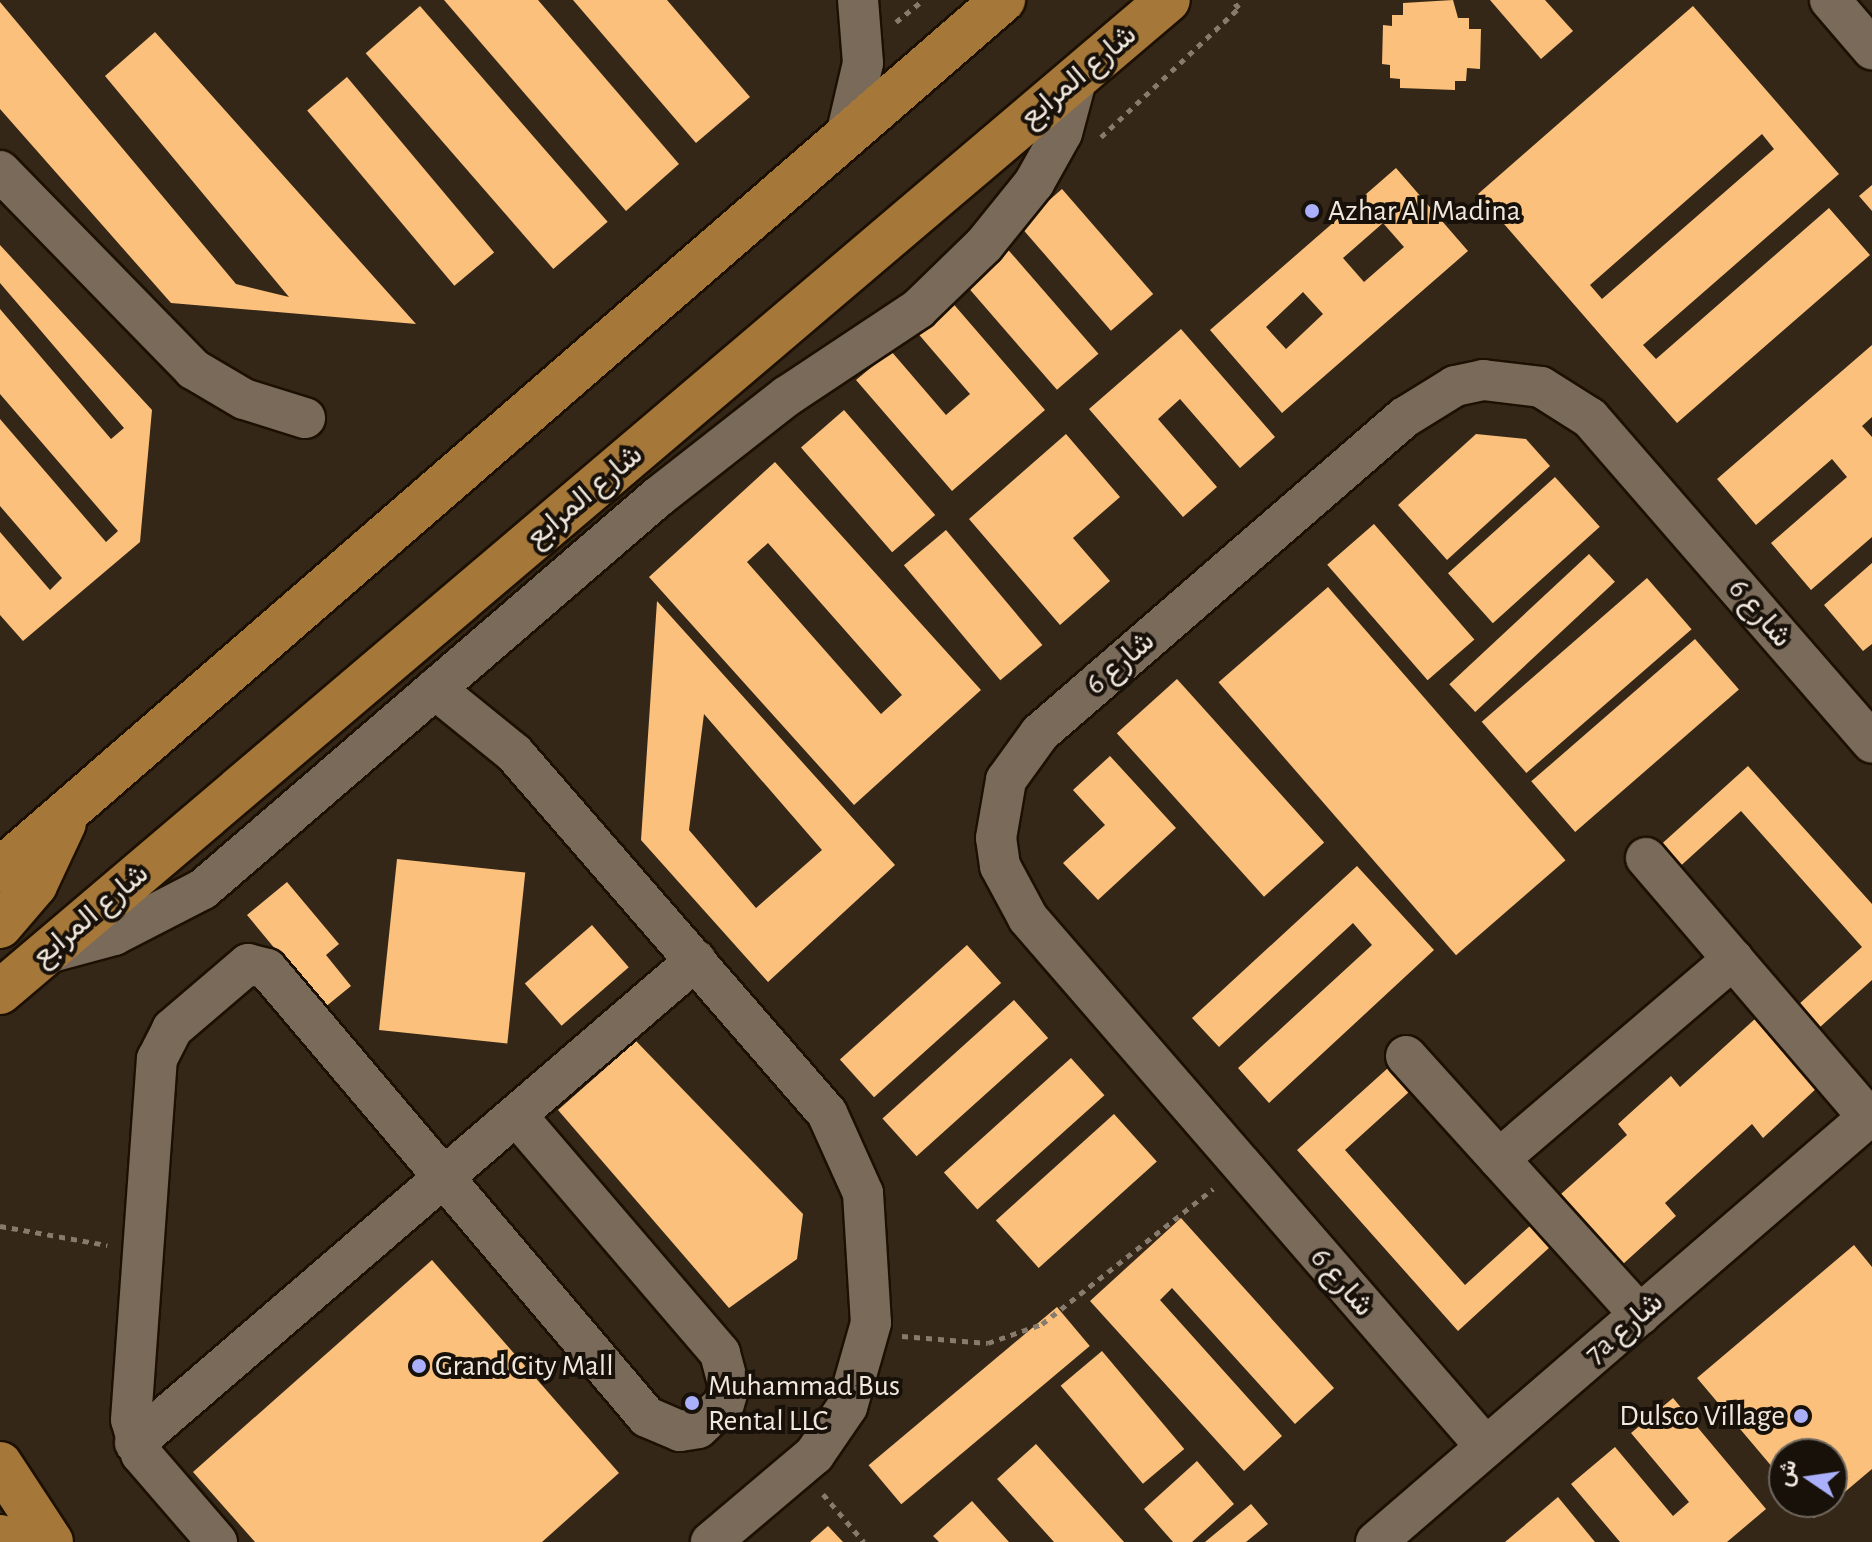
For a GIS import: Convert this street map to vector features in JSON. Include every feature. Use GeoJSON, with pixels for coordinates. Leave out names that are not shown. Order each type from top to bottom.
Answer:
{"type":"FeatureCollection","features":[{"type":"Feature","properties":{"kind":"main road"},"geometry":{"type":"LineString","coordinates":[[0,870],[1003,0]]}},
{"type":"Feature","properties":{"kind":"main road","name":"شارع المرابع"},"geometry":{"type":"LineString","coordinates":[[0,1006],[23,972],[1168,0]]}},
{"type":"Feature","properties":{"kind":"main road"},"geometry":{"type":"LineString","coordinates":[[0,926],[35,885],[67,813]]}},
{"type":"Feature","properties":{"kind":"main road"},"geometry":{"type":"LineString","coordinates":[[0,1464],[51,1542]]}},
{"type":"Feature","properties":{"kind":"main road"},"geometry":{"type":"LineString","coordinates":[[0,1489],[44,1542]]}},
{"type":"Feature","properties":{"kind":"main road"},"geometry":{"type":"LineString","coordinates":[[0,1537],[8,1542]]}},
{"type":"Feature","properties":{"kind":"street"},"geometry":{"type":"LineString","coordinates":[[846,136],[863,63],[858,0]]}},
{"type":"Feature","properties":{"kind":"street"},"geometry":{"type":"LineString","coordinates":[[1830,0],[1870,42]]}},
{"type":"Feature","properties":{"kind":"street"},"geometry":{"type":"LineString","coordinates":[[23,972],[114,935],[194,895],[733,437],[885,334],[948,282],[1034,183],[1062,133],[1077,77]]}},
{"type":"Feature","properties":{"kind":"street"},"geometry":{"type":"LineString","coordinates":[[0,171],[193,369],[226,392],[305,418]]}},
{"type":"Feature","properties":{"kind":"street","name":"شارع 6"},"geometry":{"type":"LineString","coordinates":[[1486,1447],[1012,894],[1000,866],[998,808],[1006,780],[1040,733],[1428,399],[1483,380],[1541,387],[1568,400],[1590,418],[1872,742]]}},
{"type":"Feature","properties":{"kind":"street"},"geometry":{"type":"LineString","coordinates":[[435,689],[503,742],[696,960],[842,1138],[868,1222],[871,1323],[847,1407],[799,1467],[711,1542]]}},
{"type":"Feature","properties":{"kind":"street"},"geometry":{"type":"LineString","coordinates":[[1646,858],[1870,1116]]}},
{"type":"Feature","properties":{"kind":"street"},"geometry":{"type":"LineString","coordinates":[[1499,1159],[1733,959]]}},
{"type":"Feature","properties":{"kind":"street"},"geometry":{"type":"LineString","coordinates":[[135,1443],[696,960]]}},
{"type":"Feature","properties":{"kind":"street"},"geometry":{"type":"LineString","coordinates":[[217,1542],[135,1443],[131,1420],[160,1048],[172,1029],[248,964],[267,969],[647,1417],[680,1431],[713,1419],[729,1387],[720,1353],[516,1115]]}},
{"type":"Feature","properties":{"kind":"street"},"geometry":{"type":"LineString","coordinates":[[1406,1056],[1640,1315]]}},
{"type":"Feature","properties":{"kind":"street","name":"7a شارع"},"geometry":{"type":"LineString","coordinates":[[1376,1542],[1870,1116]]}},
{"type":"Feature","properties":{"kind":"path"},"geometry":{"type":"LineString","coordinates":[[1132,108],[1239,8],[1232,0]]}},
{"type":"Feature","properties":{"kind":"path"},"geometry":{"type":"LineString","coordinates":[[871,1323],[942,1343],[1017,1336],[1042,1324],[1242,1166]]}},
{"type":"Feature","properties":{"kind":"path"},"geometry":{"type":"LineString","coordinates":[[0,1226],[144,1251]]}},
{"type":"Feature","properties":{"kind":"path"},"geometry":{"type":"LineString","coordinates":[[799,1467],[864,1542]]}},
{"type":"Feature","properties":{"kind":"building"},"geometry":{"type":"Polygon","coordinates":[[[444,0],[538,0],[679,164],[626,211],[444,0]]]}},
{"type":"Feature","properties":{"kind":"building"},"geometry":{"type":"Polygon","coordinates":[[[573,0],[667,0],[750,97],[696,143],[573,0]]]}},
{"type":"Feature","properties":{"kind":"building"},"geometry":{"type":"Polygon","coordinates":[[[1453,0],[1458,18],[1469,18],[1469,29],[1481,29],[1480,69],[1467,68],[1466,81],[1455,81],[1455,90],[1400,88],[1400,79],[1390,78],[1390,65],[1382,64],[1383,25],[1392,26],[1392,15],[1403,15],[1403,3],[1453,0]]]}},
{"type":"Feature","properties":{"kind":"building"},"geometry":{"type":"Polygon","coordinates":[[[1490,0],[1545,0],[1573,31],[1541,59],[1490,0]]]}},
{"type":"Feature","properties":{"kind":"building"},"geometry":{"type":"Polygon","coordinates":[[[0,2],[236,284],[289,297],[105,76],[155,32],[416,324],[171,303],[0,109],[0,2]]]}},
{"type":"Feature","properties":{"kind":"building"},"geometry":{"type":"Polygon","coordinates":[[[420,6],[608,222],[553,269],[366,53],[420,6]]]}},
{"type":"Feature","properties":{"kind":"building"},"geometry":{"type":"Polygon","coordinates":[[[1693,6],[1839,174],[1643,345],[1656,359],[1829,208],[1870,255],[1677,423],[1478,194],[1693,6]],[[1762,134],[1590,285],[1602,299],[1774,149],[1762,134]]]}},
{"type":"Feature","properties":{"kind":"building"},"geometry":{"type":"Polygon","coordinates":[[[347,77],[494,252],[454,286],[307,110],[347,77]]]}},
{"type":"Feature","properties":{"kind":"building"},"geometry":{"type":"Polygon","coordinates":[[[1396,168],[1468,251],[1282,413],[1210,330],[1396,168]],[[1383,223],[1343,258],[1364,282],[1404,247],[1383,223]],[[1303,292],[1266,327],[1286,349],[1323,314],[1303,292]]]}},
{"type":"Feature","properties":{"kind":"building"},"geometry":{"type":"Polygon","coordinates":[[[1872,185],[1872,211],[1859,196],[1872,185]]]}},
{"type":"Feature","properties":{"kind":"building"},"geometry":{"type":"Polygon","coordinates":[[[1062,189],[1153,294],[1111,331],[1020,226],[1062,189]]]}},
{"type":"Feature","properties":{"kind":"building"},"geometry":{"type":"Polygon","coordinates":[[[0,245],[152,410],[140,542],[23,641],[0,615],[0,532],[50,590],[62,578],[0,506],[0,419],[106,542],[118,531],[0,394],[0,309],[111,439],[124,428],[0,283],[0,245]]]}},
{"type":"Feature","properties":{"kind":"building"},"geometry":{"type":"Polygon","coordinates":[[[1004,245],[1098,354],[1057,390],[962,281],[1004,245]]]}},
{"type":"Feature","properties":{"kind":"building"},"geometry":{"type":"Polygon","coordinates":[[[950,300],[1045,410],[952,491],[856,380],[891,351],[946,415],[970,394],[915,330],[950,300]]]}},
{"type":"Feature","properties":{"kind":"building"},"geometry":{"type":"Polygon","coordinates":[[[1181,329],[1275,437],[1240,468],[1180,399],[1158,419],[1217,487],[1183,517],[1089,409],[1181,329]]]}},
{"type":"Feature","properties":{"kind":"building"},"geometry":{"type":"Polygon","coordinates":[[[1872,345],[1872,417],[1862,426],[1872,437],[1872,537],[1811,590],[1771,543],[1847,477],[1832,459],[1756,525],[1717,479],[1872,345]]]}},
{"type":"Feature","properties":{"kind":"building"},"geometry":{"type":"Polygon","coordinates":[[[844,410],[935,515],[892,552],[801,447],[844,410]]]}},
{"type":"Feature","properties":{"kind":"building"},"geometry":{"type":"Polygon","coordinates":[[[1066,434],[1120,497],[1073,538],[1110,581],[1060,625],[969,519],[1066,434]]]}},
{"type":"Feature","properties":{"kind":"building"},"geometry":{"type":"Polygon","coordinates":[[[1476,434],[1526,439],[1550,466],[1447,560],[1398,505],[1476,434]]]}},
{"type":"Feature","properties":{"kind":"building"},"geometry":{"type":"Polygon","coordinates":[[[775,462],[981,690],[854,805],[649,577],[775,462]],[[768,543],[747,562],[881,714],[902,695],[768,543]]]}},
{"type":"Feature","properties":{"kind":"building"},"geometry":{"type":"Polygon","coordinates":[[[1555,477],[1600,527],[1493,623],[1448,573],[1555,477]]]}},
{"type":"Feature","properties":{"kind":"building"},"geometry":{"type":"Polygon","coordinates":[[[1374,524],[1474,639],[1428,680],[1327,565],[1374,524]]]}},
{"type":"Feature","properties":{"kind":"building"},"geometry":{"type":"Polygon","coordinates":[[[946,530],[1042,645],[1000,680],[904,565],[946,530]]]}},
{"type":"Feature","properties":{"kind":"building"},"geometry":{"type":"Polygon","coordinates":[[[1589,554],[1615,582],[1475,712],[1449,684],[1589,554]]]}},
{"type":"Feature","properties":{"kind":"building"},"geometry":{"type":"Polygon","coordinates":[[[1872,563],[1872,644],[1863,651],[1824,605],[1872,563]]]}},
{"type":"Feature","properties":{"kind":"building"},"geometry":{"type":"Polygon","coordinates":[[[1647,578],[1692,629],[1526,773],[1482,722],[1647,578]]]}},
{"type":"Feature","properties":{"kind":"building"},"geometry":{"type":"Polygon","coordinates":[[[1328,587],[1565,860],[1456,955],[1219,682],[1328,587]]]}},
{"type":"Feature","properties":{"kind":"building"},"geometry":{"type":"Polygon","coordinates":[[[657,601],[895,865],[768,982],[641,840],[657,601]],[[704,714],[689,830],[756,908],[822,850],[704,714]]]}},
{"type":"Feature","properties":{"kind":"building"},"geometry":{"type":"Polygon","coordinates":[[[1695,639],[1739,690],[1575,832],[1531,781],[1695,639]]]}},
{"type":"Feature","properties":{"kind":"building"},"geometry":{"type":"Polygon","coordinates":[[[1177,679],[1324,842],[1264,897],[1117,733],[1177,679]]]}},
{"type":"Feature","properties":{"kind":"building"},"geometry":{"type":"Polygon","coordinates":[[[1110,756],[1176,828],[1098,900],[1063,863],[1105,825],[1073,790],[1110,756]]]}},
{"type":"Feature","properties":{"kind":"building"},"geometry":{"type":"Polygon","coordinates":[[[1748,766],[1872,904],[1872,980],[1819,1028],[1798,1005],[1862,947],[1741,811],[1675,871],[1656,849],[1748,766]]]}},
{"type":"Feature","properties":{"kind":"building"},"geometry":{"type":"Polygon","coordinates":[[[397,859],[525,872],[507,1044],[379,1030],[397,859]]]}},
{"type":"Feature","properties":{"kind":"building"},"geometry":{"type":"Polygon","coordinates":[[[1357,866],[1434,950],[1269,1103],[1238,1068],[1372,945],[1353,923],[1219,1047],[1192,1018],[1357,866]]]}},
{"type":"Feature","properties":{"kind":"building"},"geometry":{"type":"Polygon","coordinates":[[[287,882],[339,944],[326,955],[351,986],[324,1008],[247,915],[287,882]]]}},
{"type":"Feature","properties":{"kind":"building"},"geometry":{"type":"Polygon","coordinates":[[[592,925],[629,967],[562,1026],[525,983],[592,925]]]}},
{"type":"Feature","properties":{"kind":"building"},"geometry":{"type":"Polygon","coordinates":[[[967,945],[1001,983],[874,1097],[840,1059],[967,945]]]}},
{"type":"Feature","properties":{"kind":"building"},"geometry":{"type":"Polygon","coordinates":[[[1014,1000],[1048,1038],[917,1156],[882,1118],[1014,1000]]]}},
{"type":"Feature","properties":{"kind":"building"},"geometry":{"type":"Polygon","coordinates":[[[1756,1018],[1818,1087],[1763,1138],[1752,1124],[1665,1203],[1676,1216],[1623,1264],[1561,1194],[1627,1135],[1618,1124],[1671,1076],[1680,1087],[1756,1018]]]}},
{"type":"Feature","properties":{"kind":"building"},"geometry":{"type":"Polygon","coordinates":[[[636,1041],[803,1214],[797,1259],[729,1308],[558,1110],[636,1041]]]}},
{"type":"Feature","properties":{"kind":"building"},"geometry":{"type":"Polygon","coordinates":[[[1071,1058],[1104,1095],[977,1210],[944,1172],[1071,1058]]]}},
{"type":"Feature","properties":{"kind":"building"},"geometry":{"type":"Polygon","coordinates":[[[1388,1068],[1409,1092],[1345,1150],[1465,1285],[1531,1225],[1550,1247],[1458,1331],[1297,1150],[1388,1068]]]}},
{"type":"Feature","properties":{"kind":"building"},"geometry":{"type":"Polygon","coordinates":[[[1114,1114],[1157,1162],[1039,1268],[996,1220],[1114,1114]]]}},
{"type":"Feature","properties":{"kind":"building"},"geometry":{"type":"Polygon","coordinates":[[[1181,1218],[1334,1388],[1295,1424],[1172,1288],[1160,1300],[1282,1436],[1244,1471],[1090,1301],[1181,1218]]]}},
{"type":"Feature","properties":{"kind":"building","name":"Dulsco Village"},"geometry":{"type":"Polygon","coordinates":[[[1854,1245],[1872,1267],[1872,1469],[1848,1489],[1848,1438],[1768,1438],[1768,1462],[1697,1378],[1854,1245]]]}},
{"type":"Feature","properties":{"kind":"building","name":"Grand City Mall"},"geometry":{"type":"Polygon","coordinates":[[[432,1260],[619,1473],[542,1542],[255,1542],[193,1472],[432,1260]]]}},
{"type":"Feature","properties":{"kind":"building"},"geometry":{"type":"Polygon","coordinates":[[[1057,1307],[1090,1346],[901,1504],[869,1465],[1057,1307]]]}},
{"type":"Feature","properties":{"kind":"building"},"geometry":{"type":"Polygon","coordinates":[[[1102,1351],[1184,1449],[1143,1484],[1061,1386],[1102,1351]]]}},
{"type":"Feature","properties":{"kind":"building"},"geometry":{"type":"Polygon","coordinates":[[[1673,1398],[1766,1509],[1727,1542],[1620,1542],[1571,1484],[1615,1447],[1673,1516],[1689,1502],[1631,1433],[1673,1398]]]}},
{"type":"Feature","properties":{"kind":"building"},"geometry":{"type":"Polygon","coordinates":[[[1036,1444],[1124,1542],[1054,1542],[997,1479],[1036,1444]]]}},
{"type":"Feature","properties":{"kind":"building"},"geometry":{"type":"Polygon","coordinates":[[[1197,1461],[1234,1504],[1192,1542],[1173,1542],[1144,1509],[1197,1461]]]}},
{"type":"Feature","properties":{"kind":"building"},"geometry":{"type":"Polygon","coordinates":[[[1558,1497],[1595,1542],[1505,1542],[1558,1497]]]}},
{"type":"Feature","properties":{"kind":"building"},"geometry":{"type":"Polygon","coordinates":[[[972,1501],[1009,1542],[939,1542],[933,1536],[972,1501]]]}},
{"type":"Feature","properties":{"kind":"building"},"geometry":{"type":"Polygon","coordinates":[[[1251,1504],[1268,1524],[1246,1542],[1205,1542],[1251,1504]]]}},
{"type":"Feature","properties":{"kind":"building"},"geometry":{"type":"Polygon","coordinates":[[[828,1526],[843,1542],[810,1542],[828,1526]]]}},
{"type":"Feature","properties":{"kind":"place","name":"Azhar Al Madina"},"geometry":{"type":"Point","coordinates":[1312,211]}},
{"type":"Feature","properties":{"kind":"place","name":"Grand City Mall"},"geometry":{"type":"Point","coordinates":[419,1366]}},
{"type":"Feature","properties":{"kind":"place","name":"Muhammad Bus Rental LLC"},"geometry":{"type":"Point","coordinates":[692,1403]}},
{"type":"Feature","properties":{"kind":"place","name":"Dulsco Village"},"geometry":{"type":"Point","coordinates":[1801,1416]}}]}
